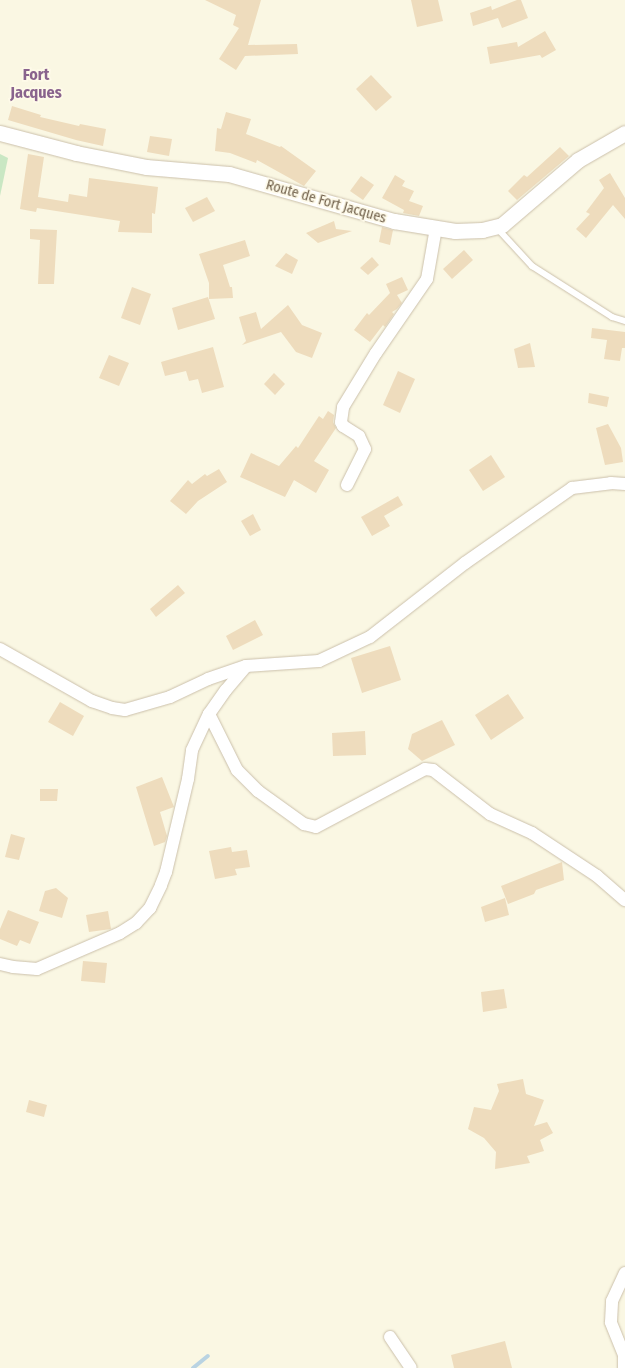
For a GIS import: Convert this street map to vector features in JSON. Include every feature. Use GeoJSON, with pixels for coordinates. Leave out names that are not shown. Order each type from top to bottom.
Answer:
{"type":"FeatureCollection","features":[{"type":"Feature","properties":{"kind":"street","name":"Route de Fort Jacques"},"geometry":{"type":"LineString","coordinates":[[0,133],[76,152],[146,166],[228,174],[379,217],[455,231],[482,230],[502,225],[525,207],[578,160],[625,133]]}},
{"type":"Feature","properties":{"kind":"street"},"geometry":{"type":"LineString","coordinates":[[347,486],[365,449],[358,436],[341,422],[343,407],[376,353],[427,279],[436,228]]}},
{"type":"Feature","properties":{"kind":"street"},"geometry":{"type":"LineString","coordinates":[[0,650],[92,701],[112,708],[125,710],[170,697],[208,679],[246,666],[319,661],[370,637],[465,563],[572,488],[611,482],[625,484]]}},
{"type":"Feature","properties":{"kind":"street"},"geometry":{"type":"LineString","coordinates":[[0,964],[13,967],[37,969],[120,933],[136,923],[150,908],[162,885],[166,872],[188,779],[192,750],[209,714],[246,666]]}},
{"type":"Feature","properties":{"kind":"street"},"geometry":{"type":"LineString","coordinates":[[209,714],[237,770],[258,791],[304,824],[316,827],[426,769],[433,770],[490,814],[532,833],[597,876],[625,900]]}},
{"type":"Feature","properties":{"kind":"street"},"geometry":{"type":"LineString","coordinates":[[0,957],[13,967]]}},
{"type":"Feature","properties":{"kind":"street"},"geometry":{"type":"LineString","coordinates":[[624,1368],[624,1355],[611,1322],[612,1301],[625,1273]]}},
{"type":"Feature","properties":{"kind":"street"},"geometry":{"type":"LineString","coordinates":[[390,1337],[411,1368]]}},
{"type":"Feature","properties":{"kind":"lane"},"geometry":{"type":"LineString","coordinates":[[496,226],[532,266],[612,317],[625,321]]}},
{"type":"Feature","properties":{"kind":"green space"},"geometry":{"type":"Polygon","coordinates":[[[0,154],[8,158],[0,196],[0,154]]]}},
{"type":"Feature","properties":{"kind":"building"},"geometry":{"type":"Polygon","coordinates":[[[205,0],[261,0],[248,45],[297,44],[298,54],[245,56],[236,70],[219,59],[239,28],[233,25],[236,15],[205,0]]]}},
{"type":"Feature","properties":{"kind":"building"},"geometry":{"type":"Polygon","coordinates":[[[411,0],[438,0],[443,21],[417,27],[411,0]]]}},
{"type":"Feature","properties":{"kind":"building"},"geometry":{"type":"Polygon","coordinates":[[[517,0],[521,0],[528,18],[502,28],[498,18],[473,26],[470,13],[491,6],[492,10],[517,0]]]}},
{"type":"Feature","properties":{"kind":"building"},"geometry":{"type":"Polygon","coordinates":[[[545,31],[556,50],[542,58],[540,55],[490,64],[487,47],[517,42],[518,47],[545,31]]]}},
{"type":"Feature","properties":{"kind":"building"},"geometry":{"type":"Polygon","coordinates":[[[371,75],[392,97],[376,111],[356,89],[371,75]]]}},
{"type":"Feature","properties":{"kind":"building"},"geometry":{"type":"Polygon","coordinates":[[[12,106],[41,115],[40,117],[79,126],[80,124],[106,129],[103,146],[76,140],[8,120],[12,106]]]}},
{"type":"Feature","properties":{"kind":"building"},"geometry":{"type":"Polygon","coordinates":[[[226,112],[251,119],[246,134],[280,147],[281,146],[316,171],[304,186],[257,160],[256,163],[230,153],[215,151],[217,128],[221,129],[226,112]]]}},
{"type":"Feature","properties":{"kind":"building"},"geometry":{"type":"Polygon","coordinates":[[[150,136],[172,139],[169,156],[147,152],[150,136]]]}},
{"type":"Feature","properties":{"kind":"building"},"geometry":{"type":"Polygon","coordinates":[[[560,147],[569,156],[517,200],[508,191],[524,175],[527,177],[560,147]]]}},
{"type":"Feature","properties":{"kind":"building"},"geometry":{"type":"Polygon","coordinates":[[[28,154],[44,157],[38,197],[68,202],[69,194],[87,197],[89,178],[158,187],[155,214],[152,213],[152,233],[118,232],[120,221],[37,208],[36,212],[20,209],[28,154]]]}},
{"type":"Feature","properties":{"kind":"building"},"geometry":{"type":"Polygon","coordinates":[[[610,173],[625,198],[625,219],[613,205],[586,238],[576,229],[590,214],[586,212],[604,188],[599,180],[610,173]]]}},
{"type":"Feature","properties":{"kind":"building"},"geometry":{"type":"Polygon","coordinates":[[[395,175],[405,181],[402,186],[414,191],[409,201],[423,206],[419,216],[403,213],[404,210],[382,198],[395,175]]]}},
{"type":"Feature","properties":{"kind":"building"},"geometry":{"type":"Polygon","coordinates":[[[361,176],[374,185],[363,200],[350,191],[361,176]]]}},
{"type":"Feature","properties":{"kind":"building"},"geometry":{"type":"Polygon","coordinates":[[[207,197],[215,211],[193,222],[185,208],[207,197]]]}},
{"type":"Feature","properties":{"kind":"building"},"geometry":{"type":"Polygon","coordinates":[[[334,221],[336,229],[352,231],[318,243],[306,233],[334,221]]]}},
{"type":"Feature","properties":{"kind":"building"},"geometry":{"type":"Polygon","coordinates":[[[382,227],[393,230],[390,245],[379,242],[382,227]]]}},
{"type":"Feature","properties":{"kind":"building"},"geometry":{"type":"Polygon","coordinates":[[[30,229],[57,230],[54,284],[38,284],[40,240],[30,239],[30,229]]]}},
{"type":"Feature","properties":{"kind":"building"},"geometry":{"type":"Polygon","coordinates":[[[245,240],[250,256],[223,265],[230,287],[232,287],[233,298],[209,299],[209,283],[199,254],[245,240]]]}},
{"type":"Feature","properties":{"kind":"building"},"geometry":{"type":"Polygon","coordinates":[[[464,250],[473,260],[452,279],[443,269],[464,250]]]}},
{"type":"Feature","properties":{"kind":"building"},"geometry":{"type":"Polygon","coordinates":[[[286,253],[298,260],[292,274],[275,266],[286,253]]]}},
{"type":"Feature","properties":{"kind":"building"},"geometry":{"type":"Polygon","coordinates":[[[372,257],[379,265],[368,275],[360,268],[372,257]]]}},
{"type":"Feature","properties":{"kind":"building"},"geometry":{"type":"Polygon","coordinates":[[[402,277],[408,290],[397,295],[402,303],[392,312],[394,314],[385,327],[383,325],[370,342],[354,330],[367,313],[369,315],[390,293],[386,284],[402,277]]]}},
{"type":"Feature","properties":{"kind":"building"},"geometry":{"type":"Polygon","coordinates":[[[132,287],[151,294],[140,325],[121,318],[132,287]]]}},
{"type":"Feature","properties":{"kind":"building"},"geometry":{"type":"Polygon","coordinates":[[[208,297],[215,319],[178,330],[172,308],[208,297]]]}},
{"type":"Feature","properties":{"kind":"building"},"geometry":{"type":"Polygon","coordinates":[[[288,305],[302,325],[322,333],[312,358],[296,352],[281,332],[242,345],[246,341],[239,317],[256,312],[261,329],[288,305]]]}},
{"type":"Feature","properties":{"kind":"building"},"geometry":{"type":"Polygon","coordinates":[[[592,328],[625,332],[625,348],[622,348],[620,361],[604,359],[607,340],[591,338],[592,328]]]}},
{"type":"Feature","properties":{"kind":"building"},"geometry":{"type":"Polygon","coordinates":[[[530,343],[535,367],[518,368],[514,349],[530,343]]]}},
{"type":"Feature","properties":{"kind":"building"},"geometry":{"type":"Polygon","coordinates":[[[213,347],[224,387],[202,393],[198,379],[189,381],[186,371],[165,376],[161,362],[213,347]]]}},
{"type":"Feature","properties":{"kind":"building"},"geometry":{"type":"Polygon","coordinates":[[[109,355],[129,363],[119,386],[99,378],[109,355]]]}},
{"type":"Feature","properties":{"kind":"building"},"geometry":{"type":"Polygon","coordinates":[[[398,371],[415,379],[400,413],[383,405],[398,371]]]}},
{"type":"Feature","properties":{"kind":"building"},"geometry":{"type":"Polygon","coordinates":[[[274,373],[285,384],[275,395],[264,384],[274,373]]]}},
{"type":"Feature","properties":{"kind":"building"},"geometry":{"type":"Polygon","coordinates":[[[589,393],[609,397],[607,407],[588,403],[589,393]]]}},
{"type":"Feature","properties":{"kind":"building"},"geometry":{"type":"Polygon","coordinates":[[[328,411],[334,415],[333,422],[336,428],[314,461],[329,470],[316,493],[294,480],[285,497],[240,477],[251,453],[279,466],[296,446],[298,448],[319,416],[323,419],[328,411]]]}},
{"type":"Feature","properties":{"kind":"building"},"geometry":{"type":"Polygon","coordinates":[[[608,424],[621,448],[623,462],[605,465],[596,428],[608,424]]]}},
{"type":"Feature","properties":{"kind":"building"},"geometry":{"type":"Polygon","coordinates":[[[491,455],[505,477],[483,491],[469,470],[491,455]]]}},
{"type":"Feature","properties":{"kind":"building"},"geometry":{"type":"Polygon","coordinates":[[[219,469],[227,482],[198,501],[186,514],[170,501],[188,480],[192,484],[205,474],[207,476],[219,469]]]}},
{"type":"Feature","properties":{"kind":"building"},"geometry":{"type":"Polygon","coordinates":[[[398,496],[403,505],[384,516],[390,526],[372,536],[361,517],[398,496]]]}},
{"type":"Feature","properties":{"kind":"building"},"geometry":{"type":"Polygon","coordinates":[[[253,514],[261,530],[250,536],[241,521],[253,514]]]}},
{"type":"Feature","properties":{"kind":"building"},"geometry":{"type":"Polygon","coordinates":[[[178,585],[185,593],[156,617],[150,609],[178,585]]]}},
{"type":"Feature","properties":{"kind":"building"},"geometry":{"type":"Polygon","coordinates":[[[255,620],[263,635],[233,650],[226,636],[255,620]]]}},
{"type":"Feature","properties":{"kind":"building"},"geometry":{"type":"Polygon","coordinates":[[[390,646],[401,680],[362,693],[351,658],[390,646]]]}},
{"type":"Feature","properties":{"kind":"building"},"geometry":{"type":"Polygon","coordinates":[[[508,694],[524,718],[491,740],[475,715],[508,694]]]}},
{"type":"Feature","properties":{"kind":"building"},"geometry":{"type":"Polygon","coordinates":[[[60,702],[84,716],[73,736],[48,722],[60,702]]]}},
{"type":"Feature","properties":{"kind":"building"},"geometry":{"type":"Polygon","coordinates":[[[442,720],[455,745],[422,761],[408,749],[412,734],[442,720]]]}},
{"type":"Feature","properties":{"kind":"building"},"geometry":{"type":"Polygon","coordinates":[[[365,731],[366,755],[333,756],[332,733],[365,731]]]}},
{"type":"Feature","properties":{"kind":"building"},"geometry":{"type":"Polygon","coordinates":[[[162,777],[174,807],[160,812],[167,836],[165,842],[154,846],[136,787],[162,777]]]}},
{"type":"Feature","properties":{"kind":"building"},"geometry":{"type":"Polygon","coordinates":[[[40,789],[58,789],[57,801],[40,801],[40,789]]]}},
{"type":"Feature","properties":{"kind":"building"},"geometry":{"type":"Polygon","coordinates":[[[11,834],[25,838],[19,860],[5,857],[11,834]]]}},
{"type":"Feature","properties":{"kind":"building"},"geometry":{"type":"Polygon","coordinates":[[[231,847],[232,852],[247,850],[250,867],[235,869],[237,875],[215,879],[209,851],[231,847]]]}},
{"type":"Feature","properties":{"kind":"building"},"geometry":{"type":"Polygon","coordinates":[[[562,862],[564,880],[536,890],[534,894],[508,904],[501,886],[562,862]]]}},
{"type":"Feature","properties":{"kind":"building"},"geometry":{"type":"Polygon","coordinates":[[[56,888],[68,898],[62,918],[39,911],[45,891],[56,888]]]}},
{"type":"Feature","properties":{"kind":"building"},"geometry":{"type":"Polygon","coordinates":[[[505,898],[509,915],[485,922],[481,907],[505,898]]]}},
{"type":"Feature","properties":{"kind":"building"},"geometry":{"type":"Polygon","coordinates":[[[8,910],[39,922],[30,944],[20,940],[17,946],[0,939],[0,929],[8,910]]]}},
{"type":"Feature","properties":{"kind":"building"},"geometry":{"type":"Polygon","coordinates":[[[108,911],[111,929],[89,932],[86,915],[108,911]]]}},
{"type":"Feature","properties":{"kind":"building"},"geometry":{"type":"Polygon","coordinates":[[[83,961],[107,963],[105,983],[81,981],[83,961]]]}},
{"type":"Feature","properties":{"kind":"building"},"geometry":{"type":"Polygon","coordinates":[[[504,989],[507,1008],[483,1012],[481,992],[504,989]]]}},
{"type":"Feature","properties":{"kind":"building"},"geometry":{"type":"Polygon","coordinates":[[[523,1079],[526,1094],[544,1100],[534,1126],[547,1122],[553,1133],[540,1140],[544,1151],[527,1156],[530,1163],[495,1169],[496,1152],[484,1138],[468,1129],[474,1107],[491,1110],[499,1091],[497,1084],[523,1079]]]}},
{"type":"Feature","properties":{"kind":"building"},"geometry":{"type":"Polygon","coordinates":[[[29,1100],[47,1105],[44,1117],[26,1112],[29,1100]]]}},
{"type":"Feature","properties":{"kind":"building"},"geometry":{"type":"Polygon","coordinates":[[[505,1341],[512,1368],[454,1368],[451,1355],[505,1341]]]}},
{"type":"Feature","properties":{"kind":"waterway"},"geometry":{"type":"LineString","coordinates":[[193,1368],[208,1356]]}},
{"type":"Feature","properties":{"kind":"district","name":"Fort Jacques"},"geometry":{"type":"Point","coordinates":[36,84]}}]}
